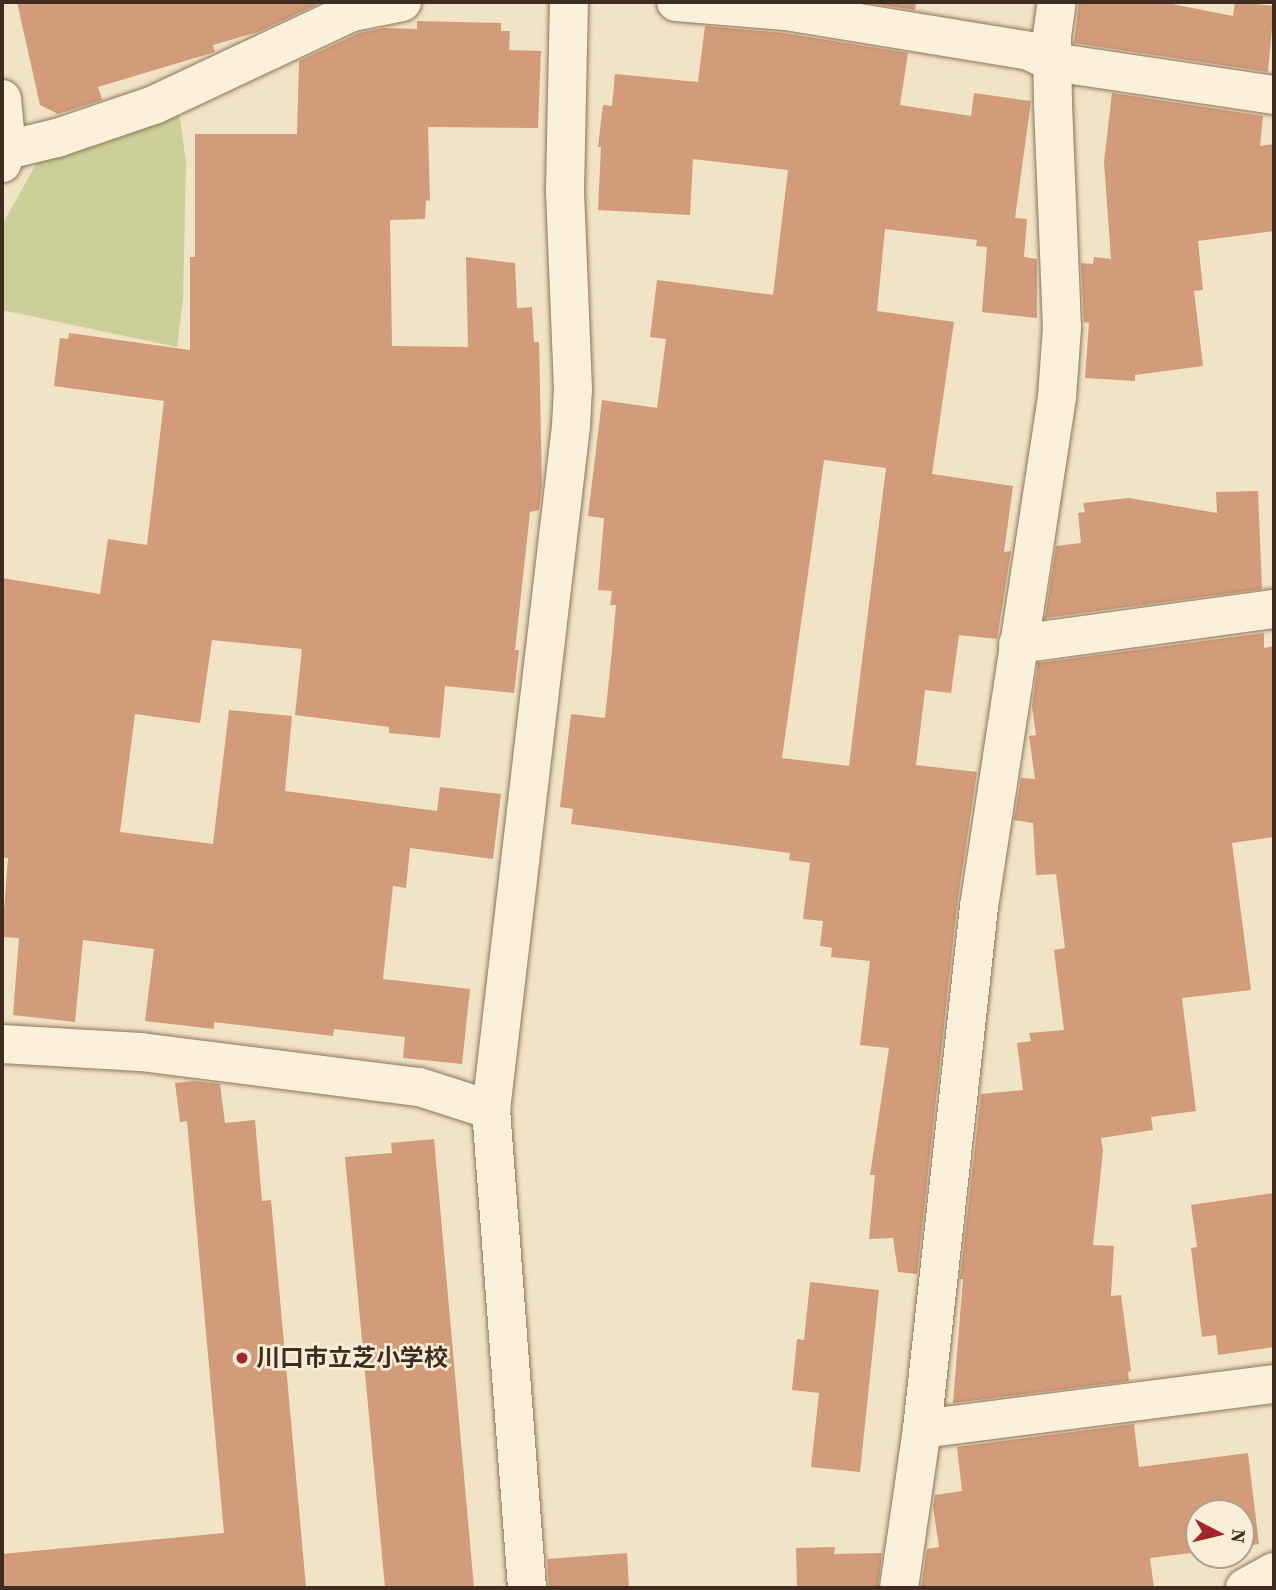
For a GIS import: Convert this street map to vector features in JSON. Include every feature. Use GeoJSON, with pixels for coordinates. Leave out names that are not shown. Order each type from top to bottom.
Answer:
{"type":"FeatureCollection","features":[{"type":"Feature","properties":{"kind":"street"},"geometry":{"type":"LineString","coordinates":[[2,99],[5,156],[154,105],[352,12],[402,2]]}},
{"type":"Feature","properties":{"kind":"street"},"geometry":{"type":"LineString","coordinates":[[527,1588],[491,1110],[572,426],[565,190],[569,2]]}},
{"type":"Feature","properties":{"kind":"street"},"geometry":{"type":"LineString","coordinates":[[676,2],[786,11],[1029,51],[1053,62],[1274,95]]}},
{"type":"Feature","properties":{"kind":"street"},"geometry":{"type":"LineString","coordinates":[[899,1588],[922,1429],[979,907],[1057,397],[1062,328],[1053,62],[1057,2]]}},
{"type":"Feature","properties":{"kind":"street"},"geometry":{"type":"LineString","coordinates":[[1018,644],[1274,609]]}},
{"type":"Feature","properties":{"kind":"street"},"geometry":{"type":"LineString","coordinates":[[2,1044],[141,1052],[419,1087],[491,1110]]}},
{"type":"Feature","properties":{"kind":"street"},"geometry":{"type":"LineString","coordinates":[[922,1429],[1274,1384]]}},
{"type":"Feature","properties":{"kind":"street"},"geometry":{"type":"LineString","coordinates":[[1245,1588],[1274,1572]]}},
{"type":"Feature","properties":{"kind":"green space"},"geometry":{"type":"Polygon","coordinates":[[[178,105],[186,162],[183,299],[177,347],[2,310],[2,225],[40,157],[178,105]]]}},
{"type":"Feature","properties":{"kind":"building"},"geometry":{"type":"Polygon","coordinates":[[[17,2],[322,2],[258,32],[213,45],[215,52],[98,87],[102,100],[58,114],[40,105],[17,2]]]}},
{"type":"Feature","properties":{"kind":"building"},"geometry":{"type":"Polygon","coordinates":[[[864,2],[916,2],[915,10],[864,2]]]}},
{"type":"Feature","properties":{"kind":"building"},"geometry":{"type":"Polygon","coordinates":[[[1079,2],[1162,2],[1233,16],[1235,2],[1274,6],[1268,72],[1074,43],[1079,2]]]}},
{"type":"Feature","properties":{"kind":"building"},"geometry":{"type":"Polygon","coordinates":[[[417,21],[501,23],[501,31],[510,31],[509,50],[541,51],[538,128],[428,127],[430,201],[426,200],[425,219],[390,220],[392,346],[468,347],[466,257],[515,263],[517,308],[532,307],[534,342],[539,342],[542,485],[539,510],[530,512],[515,650],[519,650],[514,693],[445,686],[440,738],[389,733],[389,727],[295,715],[302,649],[212,640],[200,723],[135,714],[120,832],[213,844],[229,710],[292,716],[285,791],[437,811],[440,787],[501,794],[493,859],[410,848],[406,888],[393,886],[383,979],[470,989],[462,1064],[403,1058],[405,1037],[334,1029],[333,1036],[214,1022],[214,1029],[145,1021],[154,949],[83,940],[75,1022],[13,1015],[19,938],[2,937],[8,858],[2,857],[2,578],[100,594],[108,539],[147,545],[164,401],[54,386],[60,338],[68,339],[69,333],[190,350],[190,257],[195,257],[195,134],[297,134],[299,61],[359,33],[383,28],[417,29],[417,21]]]}},
{"type":"Feature","properties":{"kind":"building"},"geometry":{"type":"Polygon","coordinates":[[[705,26],[783,33],[908,53],[900,105],[971,116],[974,93],[1031,101],[1015,218],[1027,219],[1024,257],[1037,259],[1037,318],[982,312],[987,247],[976,246],[977,240],[885,229],[877,311],[954,322],[932,474],[1013,486],[1004,552],[1011,551],[997,639],[959,635],[951,693],[925,690],[916,765],[977,772],[957,905],[917,1274],[898,1272],[893,1238],[869,1239],[875,1175],[870,1175],[889,1048],[860,1045],[870,961],[831,957],[832,948],[820,946],[823,921],[803,919],[810,863],[789,860],[790,853],[571,824],[573,809],[560,807],[571,714],[605,718],[616,605],[610,605],[612,591],[598,590],[604,518],[588,516],[602,400],[657,408],[666,339],[650,337],[657,280],[773,295],[788,170],[693,159],[690,215],[598,210],[601,147],[598,147],[603,105],[612,106],[615,74],[698,82],[705,26]],[[824,460],[782,758],[849,766],[886,468],[824,460]]]}},
{"type":"Feature","properties":{"kind":"building"},"geometry":{"type":"Polygon","coordinates":[[[1112,93],[1263,116],[1260,146],[1274,144],[1274,231],[1198,241],[1203,290],[1194,291],[1203,366],[1135,375],[1135,381],[1085,378],[1089,323],[1084,322],[1081,263],[1093,264],[1094,257],[1111,259],[1104,162],[1112,93]]]}},
{"type":"Feature","properties":{"kind":"building"},"geometry":{"type":"Polygon","coordinates":[[[1258,491],[1262,589],[1045,618],[1056,546],[1081,543],[1078,513],[1085,512],[1083,503],[1129,498],[1217,513],[1216,492],[1258,491]]]}},
{"type":"Feature","properties":{"kind":"building"},"geometry":{"type":"Polygon","coordinates":[[[1264,633],[1264,648],[1274,646],[1274,837],[1232,843],[1251,990],[1182,998],[1196,1111],[1151,1117],[1153,1130],[1101,1138],[1103,1151],[1093,1245],[1114,1246],[1111,1296],[1121,1295],[1131,1371],[1128,1372],[1129,1381],[953,1403],[963,1279],[960,1279],[981,1094],[1023,1090],[1017,1043],[1031,1041],[1029,1033],[1064,1030],[1054,950],[1065,948],[1056,874],[1036,875],[1033,823],[1014,820],[1021,778],[1035,779],[1029,736],[1036,735],[1032,706],[1038,663],[1264,633]]]}},
{"type":"Feature","properties":{"kind":"building"},"geometry":{"type":"Polygon","coordinates":[[[194,1081],[220,1084],[225,1123],[255,1120],[262,1201],[271,1200],[306,1587],[2,1588],[2,1554],[224,1533],[187,1121],[180,1122],[175,1083],[194,1081]]]}},
{"type":"Feature","properties":{"kind":"building"},"geometry":{"type":"Polygon","coordinates":[[[434,1139],[474,1588],[385,1588],[345,1157],[392,1153],[391,1143],[434,1139]]]}},
{"type":"Feature","properties":{"kind":"building"},"geometry":{"type":"Polygon","coordinates":[[[1274,1193],[1274,1347],[1218,1355],[1216,1335],[1202,1337],[1191,1248],[1197,1247],[1191,1205],[1274,1193]]]}},
{"type":"Feature","properties":{"kind":"building"},"geometry":{"type":"Polygon","coordinates":[[[810,1282],[879,1290],[860,1472],[811,1467],[819,1393],[792,1390],[797,1339],[804,1340],[810,1282]]]}},
{"type":"Feature","properties":{"kind":"building"},"geometry":{"type":"Polygon","coordinates":[[[1134,1424],[1139,1467],[1248,1453],[1254,1499],[1185,1499],[1185,1554],[1150,1558],[1154,1588],[921,1588],[927,1549],[939,1547],[933,1507],[935,1495],[962,1491],[957,1447],[1134,1424]]]}},
{"type":"Feature","properties":{"kind":"building"},"geometry":{"type":"Polygon","coordinates":[[[1255,1511],[1259,1544],[1255,1545],[1255,1511]]]}},
{"type":"Feature","properties":{"kind":"building"},"geometry":{"type":"Polygon","coordinates":[[[835,1547],[834,1554],[882,1553],[878,1588],[797,1588],[796,1548],[835,1547]]]}},
{"type":"Feature","properties":{"kind":"building"},"geometry":{"type":"Polygon","coordinates":[[[627,1553],[629,1588],[549,1588],[547,1559],[627,1553]]]}},
{"type":"Feature","properties":{"kind":"place","name":"川口市立芝小学校"},"geometry":{"type":"Point","coordinates":[242,1358]}}]}
